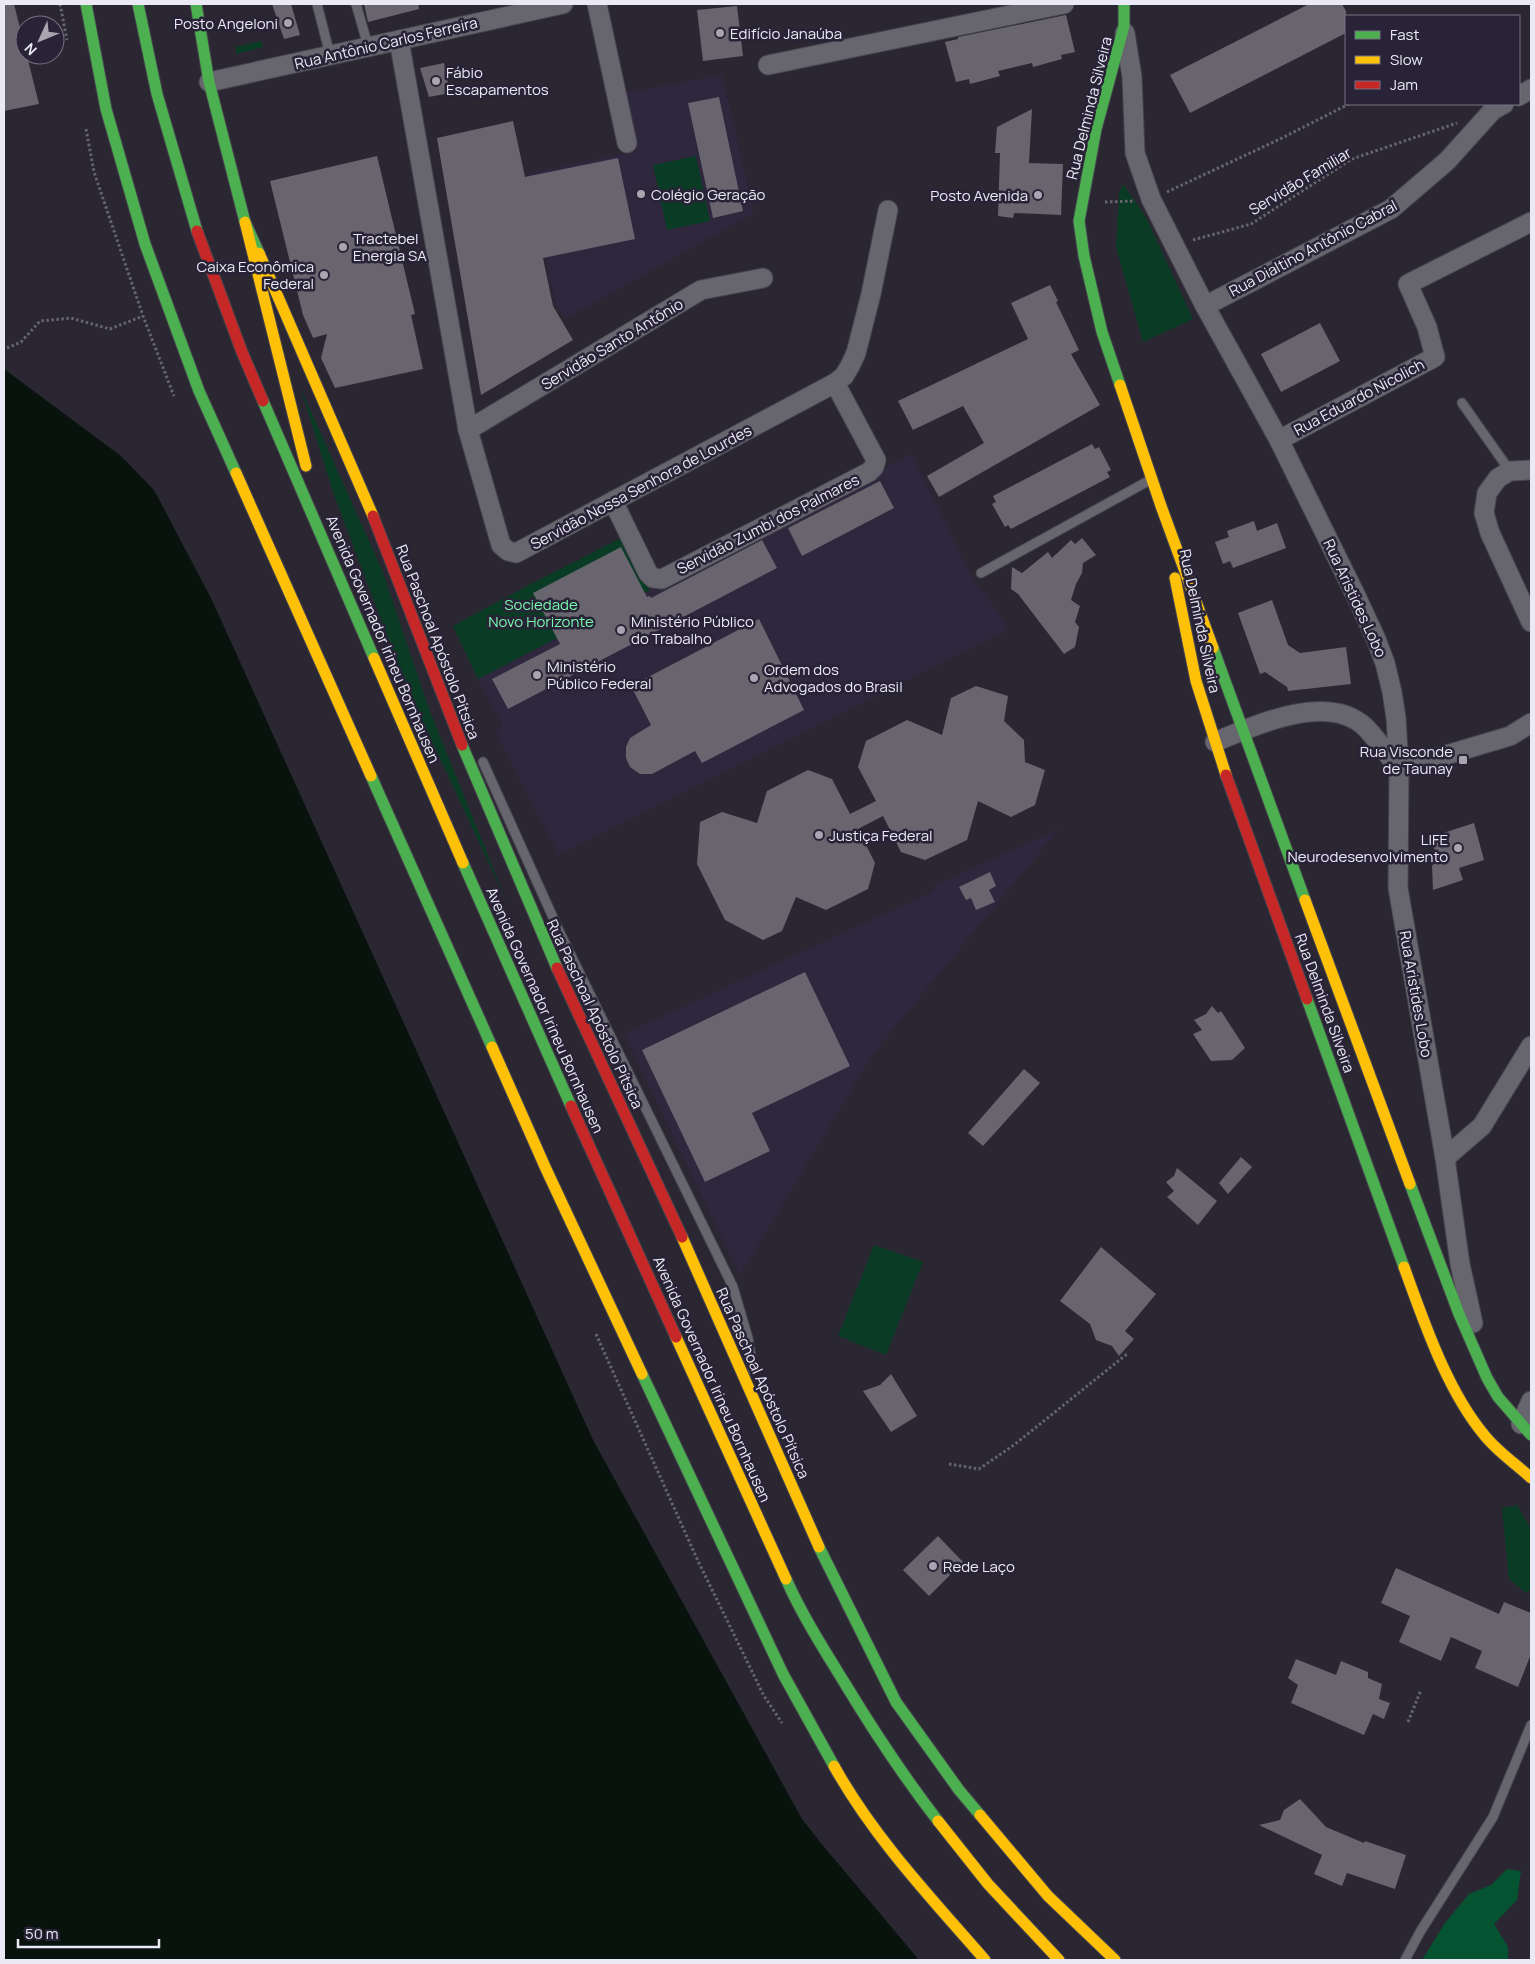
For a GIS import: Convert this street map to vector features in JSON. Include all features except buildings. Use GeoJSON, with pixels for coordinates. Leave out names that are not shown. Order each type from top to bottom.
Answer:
{"type":"FeatureCollection","features":[{"type":"Feature","properties":{"kind":"main road"},"geometry":{"type":"LineString","coordinates":[[86,4],[106,109],[117,151],[145,244],[198,391],[546,1169],[783,1674],[846,1787],[904,1866],[985,1960]]}},
{"type":"Feature","properties":{"kind":"main road","name":"Avenida Governador Irineu Bornhausen"},"geometry":{"type":"LineString","coordinates":[[138,4],[157,94],[193,220],[242,352],[514,982],[800,1610],[884,1745],[943,1830],[999,1898],[1059,1960]]}},
{"type":"Feature","properties":{"kind":"main road","name":"Rua Paschoal Apóstolo Pítsica"},"geometry":{"type":"LineString","coordinates":[[196,4],[209,82],[245,222],[383,538],[450,717],[577,1014],[680,1233],[832,1576],[896,1702],[959,1790],[1048,1896],[1115,1960]]}},
{"type":"Feature","properties":{"kind":"main road","name":"Rua Delminda Silveira"},"geometry":{"type":"LineString","coordinates":[[1124,4],[1124,26],[1096,129],[1079,221],[1084,256],[1102,332],[1161,506],[1383,1112],[1478,1357],[1498,1397],[1526,1430]]}},
{"type":"Feature","properties":{"kind":"main road"},"geometry":{"type":"LineString","coordinates":[[245,222],[325,543]]}},
{"type":"Feature","properties":{"kind":"main road","name":"Rua Delminda Silveira"},"geometry":{"type":"LineString","coordinates":[[1161,506],[1189,652],[1196,682],[1215,742],[1418,1305],[1457,1398],[1486,1437],[1531,1478]]}},
{"type":"Feature","properties":{"kind":"street","name":"Rua Antônio Carlos Ferreira"},"geometry":{"type":"LineString","coordinates":[[209,82],[563,4]]}},
{"type":"Feature","properties":{"kind":"street"},"geometry":{"type":"LineString","coordinates":[[597,4],[626,144]]}},
{"type":"Feature","properties":{"kind":"street"},"geometry":{"type":"LineString","coordinates":[[768,65],[1064,4]]}},
{"type":"Feature","properties":{"kind":"street","name":"Rua Aristides Lobo"},"geometry":{"type":"LineString","coordinates":[[1124,26],[1132,77],[1135,153],[1151,200],[1173,246],[1279,440],[1379,647],[1392,692],[1396,718],[1399,769],[1398,888],[1445,1158],[1460,1264],[1479,1349],[1478,1357]]}},
{"type":"Feature","properties":{"kind":"street","name":"Servidão Nossa Senhora de Lourdes"},"geometry":{"type":"LineString","coordinates":[[399,40],[468,430],[501,545],[508,551],[516,553],[835,383],[847,371],[856,353],[871,294],[888,210]]}},
{"type":"Feature","properties":{"kind":"street"},"geometry":{"type":"LineString","coordinates":[[1520,95],[1531,89]]}},
{"type":"Feature","properties":{"kind":"street","name":"Rua Dialtino Antônio Cabral"},"geometry":{"type":"LineString","coordinates":[[1205,306],[1391,209],[1447,161],[1493,110],[1502,105]]}},
{"type":"Feature","properties":{"kind":"street","name":"Rua Eduardo Nicolich"},"geometry":{"type":"LineString","coordinates":[[1279,440],[1434,357],[1426,327],[1408,284],[1531,222]]}},
{"type":"Feature","properties":{"kind":"street","name":"Servidão Santo Antônio"},"geometry":{"type":"LineString","coordinates":[[468,430],[701,290],[762,278]]}},
{"type":"Feature","properties":{"kind":"street","name":"Servidão Zumbi dos Palmares"},"geometry":{"type":"LineString","coordinates":[[613,501],[648,573],[653,578],[662,578],[869,472],[874,467],[876,460],[835,383]]}},
{"type":"Feature","properties":{"kind":"street"},"geometry":{"type":"LineString","coordinates":[[1531,470],[1510,470],[1498,478],[1487,493],[1484,513],[1490,534],[1531,622]]}},
{"type":"Feature","properties":{"kind":"street"},"geometry":{"type":"LineString","coordinates":[[1215,742],[1244,730],[1310,711],[1342,713],[1364,726],[1399,769],[1510,736],[1531,724]]}},
{"type":"Feature","properties":{"kind":"street"},"geometry":{"type":"LineString","coordinates":[[1445,1158],[1482,1126],[1531,1046]]}},
{"type":"Feature","properties":{"kind":"street"},"geometry":{"type":"LineString","coordinates":[[1526,1430],[1531,1401]]}},
{"type":"Feature","properties":{"kind":"lane"},"geometry":{"type":"LineString","coordinates":[[317,4],[330,55]]}},
{"type":"Feature","properties":{"kind":"lane"},"geometry":{"type":"LineString","coordinates":[[356,4],[368,46]]}},
{"type":"Feature","properties":{"kind":"lane"},"geometry":{"type":"LineString","coordinates":[[1462,403],[1510,470]]}},
{"type":"Feature","properties":{"kind":"lane"},"geometry":{"type":"LineString","coordinates":[[981,573],[1152,478]]}},
{"type":"Feature","properties":{"kind":"lane"},"geometry":{"type":"LineString","coordinates":[[450,717],[470,739]]}},
{"type":"Feature","properties":{"kind":"lane"},"geometry":{"type":"LineString","coordinates":[[479,756],[496,789],[604,1027],[733,1287],[748,1338],[758,1410]]}},
{"type":"Feature","properties":{"kind":"lane"},"geometry":{"type":"LineString","coordinates":[[1405,1960],[1420,1932],[1493,1817],[1531,1725]]}},
{"type":"Feature","properties":{"kind":"path"},"geometry":{"type":"LineString","coordinates":[[1082,202],[1151,200],[1347,105]]}},
{"type":"Feature","properties":{"kind":"path","name":"Servidão Familiar"},"geometry":{"type":"LineString","coordinates":[[1173,246],[1251,224],[1352,159],[1465,120]]}},
{"type":"Feature","properties":{"kind":"path"},"geometry":{"type":"LineString","coordinates":[[7,348],[21,342],[40,321],[71,318],[110,329],[143,316]]}},
{"type":"Feature","properties":{"kind":"path"},"geometry":{"type":"LineString","coordinates":[[949,1464],[979,1469],[1014,1445],[1127,1354]]}},
{"type":"Feature","properties":{"kind":"path"},"geometry":{"type":"LineString","coordinates":[[1408,1722],[1421,1690]]}},
{"type":"Feature","properties":{"kind":"shaded area","name":"Colégio Geração"},"geometry":{"type":"Polygon","coordinates":[[[722,75],[754,213],[565,319],[556,305],[527,174],[636,151],[624,93],[722,75]]]}},
{"type":"Feature","properties":{"kind":"shaded area"},"geometry":{"type":"Polygon","coordinates":[[[4,369],[121,456],[154,490],[211,598],[593,1440],[802,1819],[919,1960],[4,1960],[4,369]]]}},
{"type":"Feature","properties":{"kind":"shaded area","name":"Ordem dos Advogados do Brasil"},"geometry":{"type":"Polygon","coordinates":[[[911,454],[971,575],[1009,629],[559,855],[495,732],[503,727],[478,679],[911,454]]]}},
{"type":"Feature","properties":{"kind":"shaded area"},"geometry":{"type":"Polygon","coordinates":[[[1059,829],[872,1055],[740,1276],[624,1034],[934,891],[933,886],[1059,829]]]}},
{"type":"Feature","properties":{"kind":"green space"},"geometry":{"type":"Polygon","coordinates":[[[261,41],[263,47],[236,54],[236,47],[261,41]]]}},
{"type":"Feature","properties":{"kind":"green space"},"geometry":{"type":"Polygon","coordinates":[[[696,156],[710,221],[667,230],[653,165],[696,156]]]}},
{"type":"Feature","properties":{"kind":"green space"},"geometry":{"type":"Polygon","coordinates":[[[1123,184],[1146,217],[1193,319],[1143,342],[1116,247],[1119,194],[1123,184]]]}},
{"type":"Feature","properties":{"kind":"green space"},"geometry":{"type":"Polygon","coordinates":[[[300,387],[382,570],[429,709],[506,900],[408,690],[335,498],[300,387]]]}},
{"type":"Feature","properties":{"kind":"green space","name":"Sociedade Novo Horizonte"},"geometry":{"type":"Polygon","coordinates":[[[623,537],[650,590],[478,679],[453,626],[623,537]]]}},
{"type":"Feature","properties":{"kind":"green space"},"geometry":{"type":"Polygon","coordinates":[[[874,1245],[923,1262],[886,1355],[838,1336],[874,1245]]]}},
{"type":"Feature","properties":{"kind":"green space"},"geometry":{"type":"Polygon","coordinates":[[[1517,1505],[1531,1529],[1531,1589],[1526,1593],[1509,1579],[1502,1508],[1517,1505]]]}},
{"type":"Feature","properties":{"kind":"green space"},"geometry":{"type":"Polygon","coordinates":[[[1507,1869],[1521,1871],[1517,1900],[1494,1924],[1508,1947],[1508,1960],[1422,1960],[1445,1923],[1469,1894],[1491,1885],[1507,1869]]]}},
{"type":"Feature","properties":{"kind":"traffic: fast"},"geometry":{"type":"LineString","coordinates":[[86,4],[106,109],[145,244],[199,391],[236,473]]}},
{"type":"Feature","properties":{"kind":"traffic: fast"},"geometry":{"type":"LineString","coordinates":[[138,4],[157,94],[197,231]]}},
{"type":"Feature","properties":{"kind":"traffic: fast"},"geometry":{"type":"LineString","coordinates":[[196,4],[209,82],[245,222],[259,253]]}},
{"type":"Feature","properties":{"kind":"traffic: fast"},"geometry":{"type":"LineString","coordinates":[[1120,385],[1102,332],[1084,256],[1079,221],[1096,129],[1124,26],[1124,4]]}},
{"type":"Feature","properties":{"kind":"traffic: fast"},"geometry":{"type":"LineString","coordinates":[[263,401],[374,658]]}},
{"type":"Feature","properties":{"kind":"traffic: fast"},"geometry":{"type":"LineString","coordinates":[[1213,648],[1305,900]]}},
{"type":"Feature","properties":{"kind":"traffic: fast"},"geometry":{"type":"LineString","coordinates":[[462,745],[557,968]]}},
{"type":"Feature","properties":{"kind":"traffic: fast"},"geometry":{"type":"LineString","coordinates":[[371,776],[492,1047]]}},
{"type":"Feature","properties":{"kind":"traffic: fast"},"geometry":{"type":"LineString","coordinates":[[463,863],[571,1106]]}},
{"type":"Feature","properties":{"kind":"traffic: fast"},"geometry":{"type":"LineString","coordinates":[[1307,999],[1404,1267]]}},
{"type":"Feature","properties":{"kind":"traffic: fast"},"geometry":{"type":"LineString","coordinates":[[1410,1184],[1459,1314],[1487,1378],[1498,1397],[1531,1435]]}},
{"type":"Feature","properties":{"kind":"traffic: fast"},"geometry":{"type":"LineString","coordinates":[[642,1374],[783,1674],[834,1766]]}},
{"type":"Feature","properties":{"kind":"traffic: fast"},"geometry":{"type":"LineString","coordinates":[[819,1547],[896,1702],[959,1790],[980,1815]]}},
{"type":"Feature","properties":{"kind":"traffic: fast"},"geometry":{"type":"LineString","coordinates":[[786,1579],[813,1631],[866,1718],[938,1821]]}},
{"type":"Feature","properties":{"kind":"traffic: slow"},"geometry":{"type":"LineString","coordinates":[[245,222],[306,466]]}},
{"type":"Feature","properties":{"kind":"traffic: slow"},"geometry":{"type":"LineString","coordinates":[[259,253],[373,516]]}},
{"type":"Feature","properties":{"kind":"traffic: slow"},"geometry":{"type":"LineString","coordinates":[[1120,385],[1161,506],[1213,648]]}},
{"type":"Feature","properties":{"kind":"traffic: slow"},"geometry":{"type":"LineString","coordinates":[[236,473],[371,776]]}},
{"type":"Feature","properties":{"kind":"traffic: slow"},"geometry":{"type":"LineString","coordinates":[[1175,578],[1196,681],[1226,775]]}},
{"type":"Feature","properties":{"kind":"traffic: slow"},"geometry":{"type":"LineString","coordinates":[[374,658],[463,863]]}},
{"type":"Feature","properties":{"kind":"traffic: slow"},"geometry":{"type":"LineString","coordinates":[[1305,900],[1410,1184]]}},
{"type":"Feature","properties":{"kind":"traffic: slow"},"geometry":{"type":"LineString","coordinates":[[492,1047],[546,1169],[642,1374]]}},
{"type":"Feature","properties":{"kind":"traffic: slow"},"geometry":{"type":"LineString","coordinates":[[682,1237],[819,1547]]}},
{"type":"Feature","properties":{"kind":"traffic: slow"},"geometry":{"type":"LineString","coordinates":[[1404,1267],[1438,1355],[1471,1418],[1490,1442],[1531,1478]]}},
{"type":"Feature","properties":{"kind":"traffic: slow"},"geometry":{"type":"LineString","coordinates":[[676,1337],[786,1579]]}},
{"type":"Feature","properties":{"kind":"traffic: slow"},"geometry":{"type":"LineString","coordinates":[[834,1766],[850,1793],[885,1843],[924,1891],[985,1960]]}},
{"type":"Feature","properties":{"kind":"traffic: slow"},"geometry":{"type":"LineString","coordinates":[[980,1815],[1048,1896],[1115,1960]]}},
{"type":"Feature","properties":{"kind":"traffic: slow"},"geometry":{"type":"LineString","coordinates":[[938,1821],[988,1884],[1059,1960]]}},
{"type":"Feature","properties":{"kind":"traffic: jam"},"geometry":{"type":"LineString","coordinates":[[197,231],[242,352],[263,401]]}},
{"type":"Feature","properties":{"kind":"traffic: jam"},"geometry":{"type":"LineString","coordinates":[[373,516],[462,745]]}},
{"type":"Feature","properties":{"kind":"traffic: jam"},"geometry":{"type":"LineString","coordinates":[[1226,775],[1307,999]]}},
{"type":"Feature","properties":{"kind":"traffic: jam"},"geometry":{"type":"LineString","coordinates":[[557,968],[682,1237]]}},
{"type":"Feature","properties":{"kind":"traffic: jam"},"geometry":{"type":"LineString","coordinates":[[571,1106],[676,1337]]}},
{"type":"Feature","properties":{"kind":"place","name":"Posto Angeloni"},"geometry":{"type":"Point","coordinates":[288,23]}},
{"type":"Feature","properties":{"kind":"place","name":"Edifício Janaúba"},"geometry":{"type":"Point","coordinates":[720,33]}},
{"type":"Feature","properties":{"kind":"place","name":"Fábio Escapamentos"},"geometry":{"type":"Point","coordinates":[436,81]}},
{"type":"Feature","properties":{"kind":"place","name":"Colégio Geração"},"geometry":{"type":"Point","coordinates":[641,194]}},
{"type":"Feature","properties":{"kind":"place","name":"Posto Avenida"},"geometry":{"type":"Point","coordinates":[1038,195]}},
{"type":"Feature","properties":{"kind":"place","name":"Tractebel Energia SA"},"geometry":{"type":"Point","coordinates":[343,247]}},
{"type":"Feature","properties":{"kind":"place","name":"Caixa Econômica Federal"},"geometry":{"type":"Point","coordinates":[324,275]}},
{"type":"Feature","properties":{"kind":"place","name":"Ministério Público do Trabalho"},"geometry":{"type":"Point","coordinates":[621,630]}},
{"type":"Feature","properties":{"kind":"place","name":"Ministério Público Federal"},"geometry":{"type":"Point","coordinates":[537,675]}},
{"type":"Feature","properties":{"kind":"place","name":"Ordem dos Advogados do Brasil"},"geometry":{"type":"Point","coordinates":[754,678]}},
{"type":"Feature","properties":{"kind":"place","name":"Rua Visconde de Taunay"},"geometry":{"type":"Point","coordinates":[1463,760]}},
{"type":"Feature","properties":{"kind":"place","name":"Justiça Federal"},"geometry":{"type":"Point","coordinates":[819,835]}},
{"type":"Feature","properties":{"kind":"place","name":"LIFE Neurodesenvolvimento"},"geometry":{"type":"Point","coordinates":[1458,848]}},
{"type":"Feature","properties":{"kind":"place","name":"Rede Laço"},"geometry":{"type":"Point","coordinates":[933,1566]}}]}
